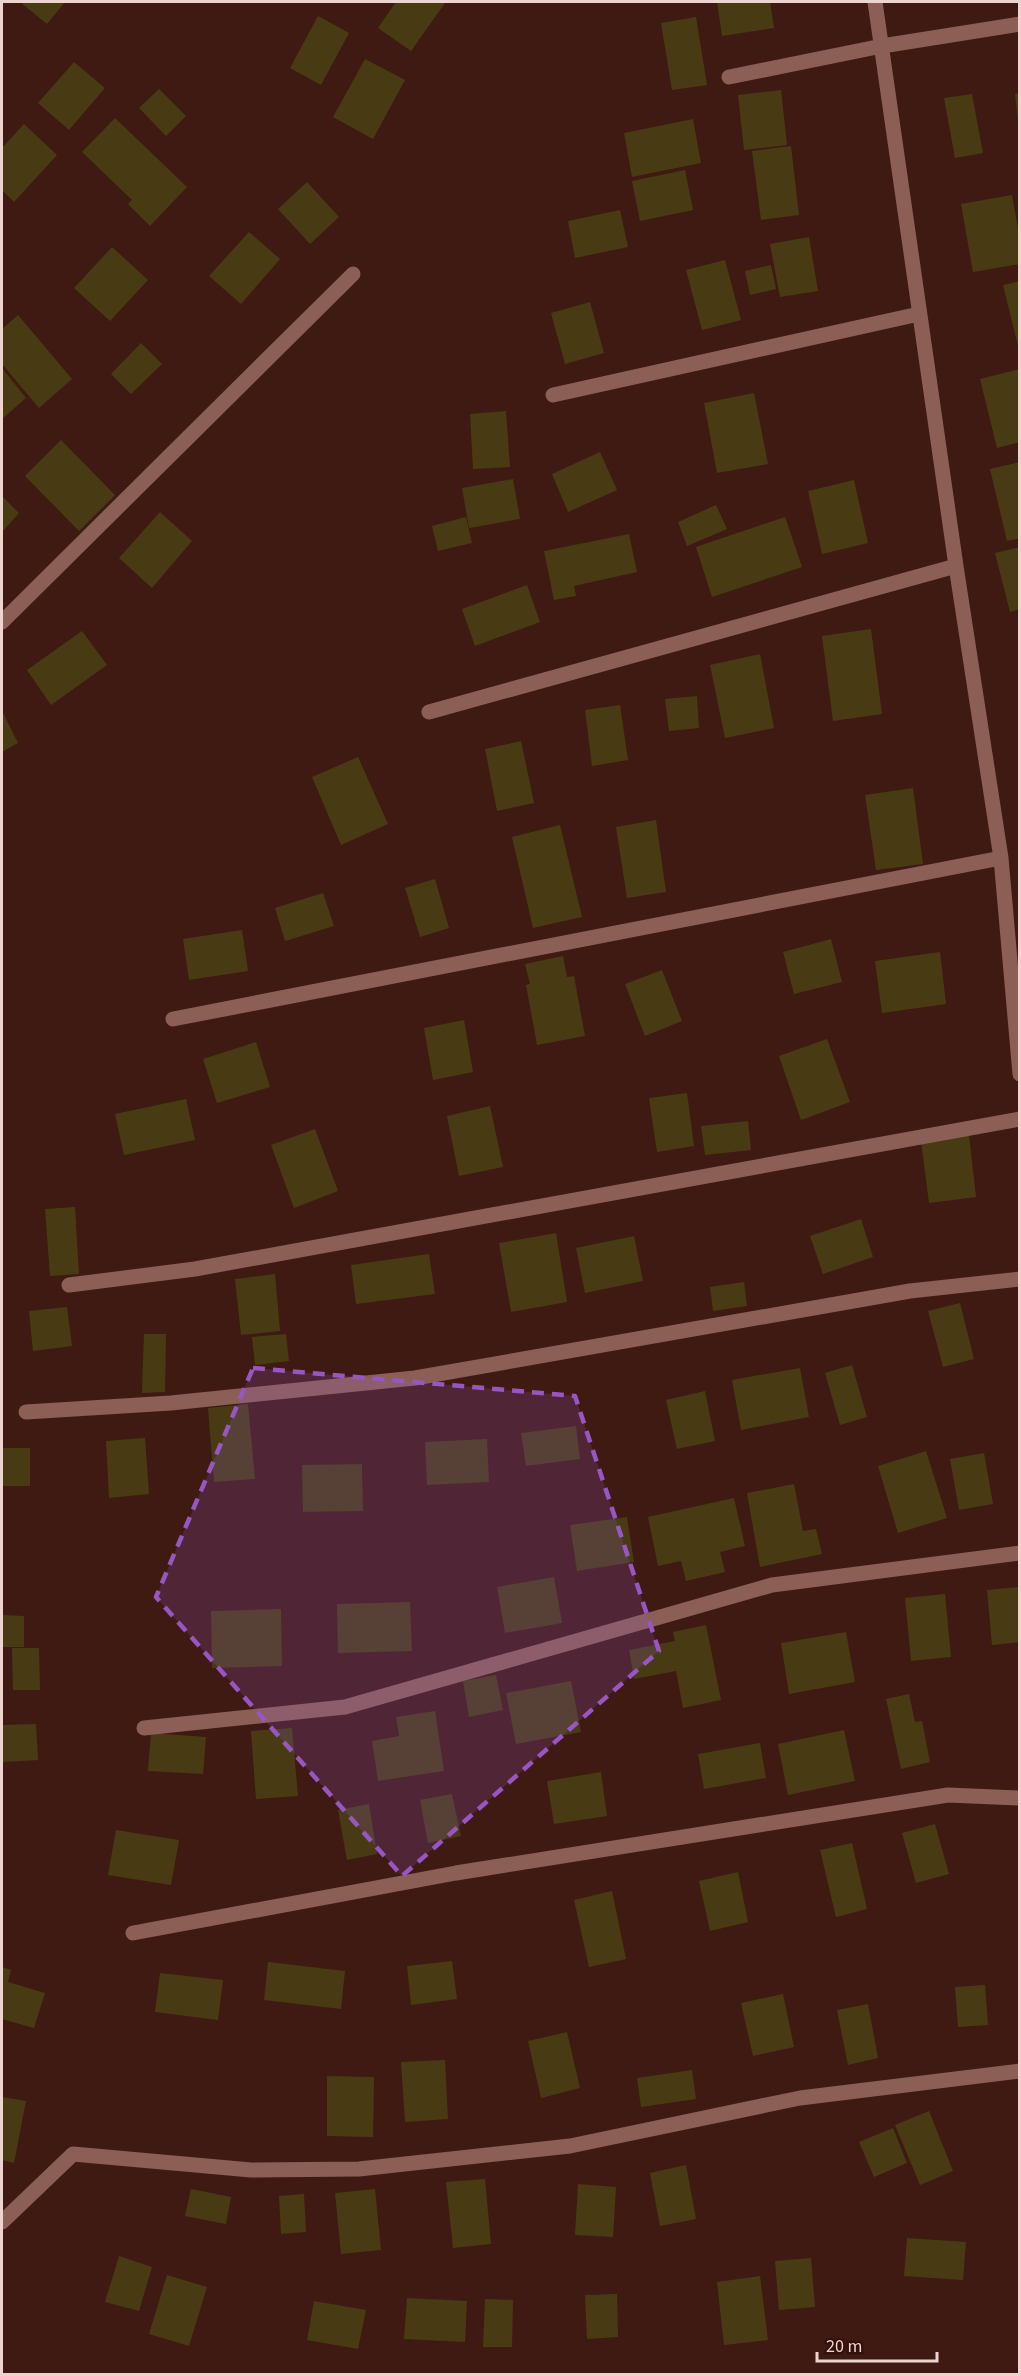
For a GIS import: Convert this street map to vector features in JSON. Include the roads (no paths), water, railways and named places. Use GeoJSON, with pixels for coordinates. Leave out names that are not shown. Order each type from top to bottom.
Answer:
{"type":"FeatureCollection","features":[{"type":"Feature","properties":{"kind":"street"},"geometry":{"type":"LineString","coordinates":[[875,2],[956,566],[1001,858],[1020,1074]]}},
{"type":"Feature","properties":{"kind":"street"},"geometry":{"type":"LineString","coordinates":[[729,77],[882,46],[1020,24]]}},
{"type":"Feature","properties":{"kind":"street"},"geometry":{"type":"LineString","coordinates":[[2,622],[353,274]]}},
{"type":"Feature","properties":{"kind":"street"},"geometry":{"type":"LineString","coordinates":[[553,395],[919,314]]}},
{"type":"Feature","properties":{"kind":"street"},"geometry":{"type":"LineString","coordinates":[[429,712],[956,566]]}},
{"type":"Feature","properties":{"kind":"street"},"geometry":{"type":"LineString","coordinates":[[173,1019],[1001,858]]}},
{"type":"Feature","properties":{"kind":"street"},"geometry":{"type":"LineString","coordinates":[[69,1285],[195,1269],[1020,1119]]}},
{"type":"Feature","properties":{"kind":"street"},"geometry":{"type":"LineString","coordinates":[[26,1412],[171,1403],[415,1378],[910,1291],[1020,1279]]}},
{"type":"Feature","properties":{"kind":"street"},"geometry":{"type":"LineString","coordinates":[[144,1728],[345,1707],[772,1585],[1020,1553]]}},
{"type":"Feature","properties":{"kind":"street"},"geometry":{"type":"LineString","coordinates":[[133,1933],[456,1874],[948,1795],[1020,1798]]}},
{"type":"Feature","properties":{"kind":"street"},"geometry":{"type":"LineString","coordinates":[[2,2222],[73,2154],[251,2170],[360,2169],[570,2146],[801,2098],[1020,2071]]}}]}
